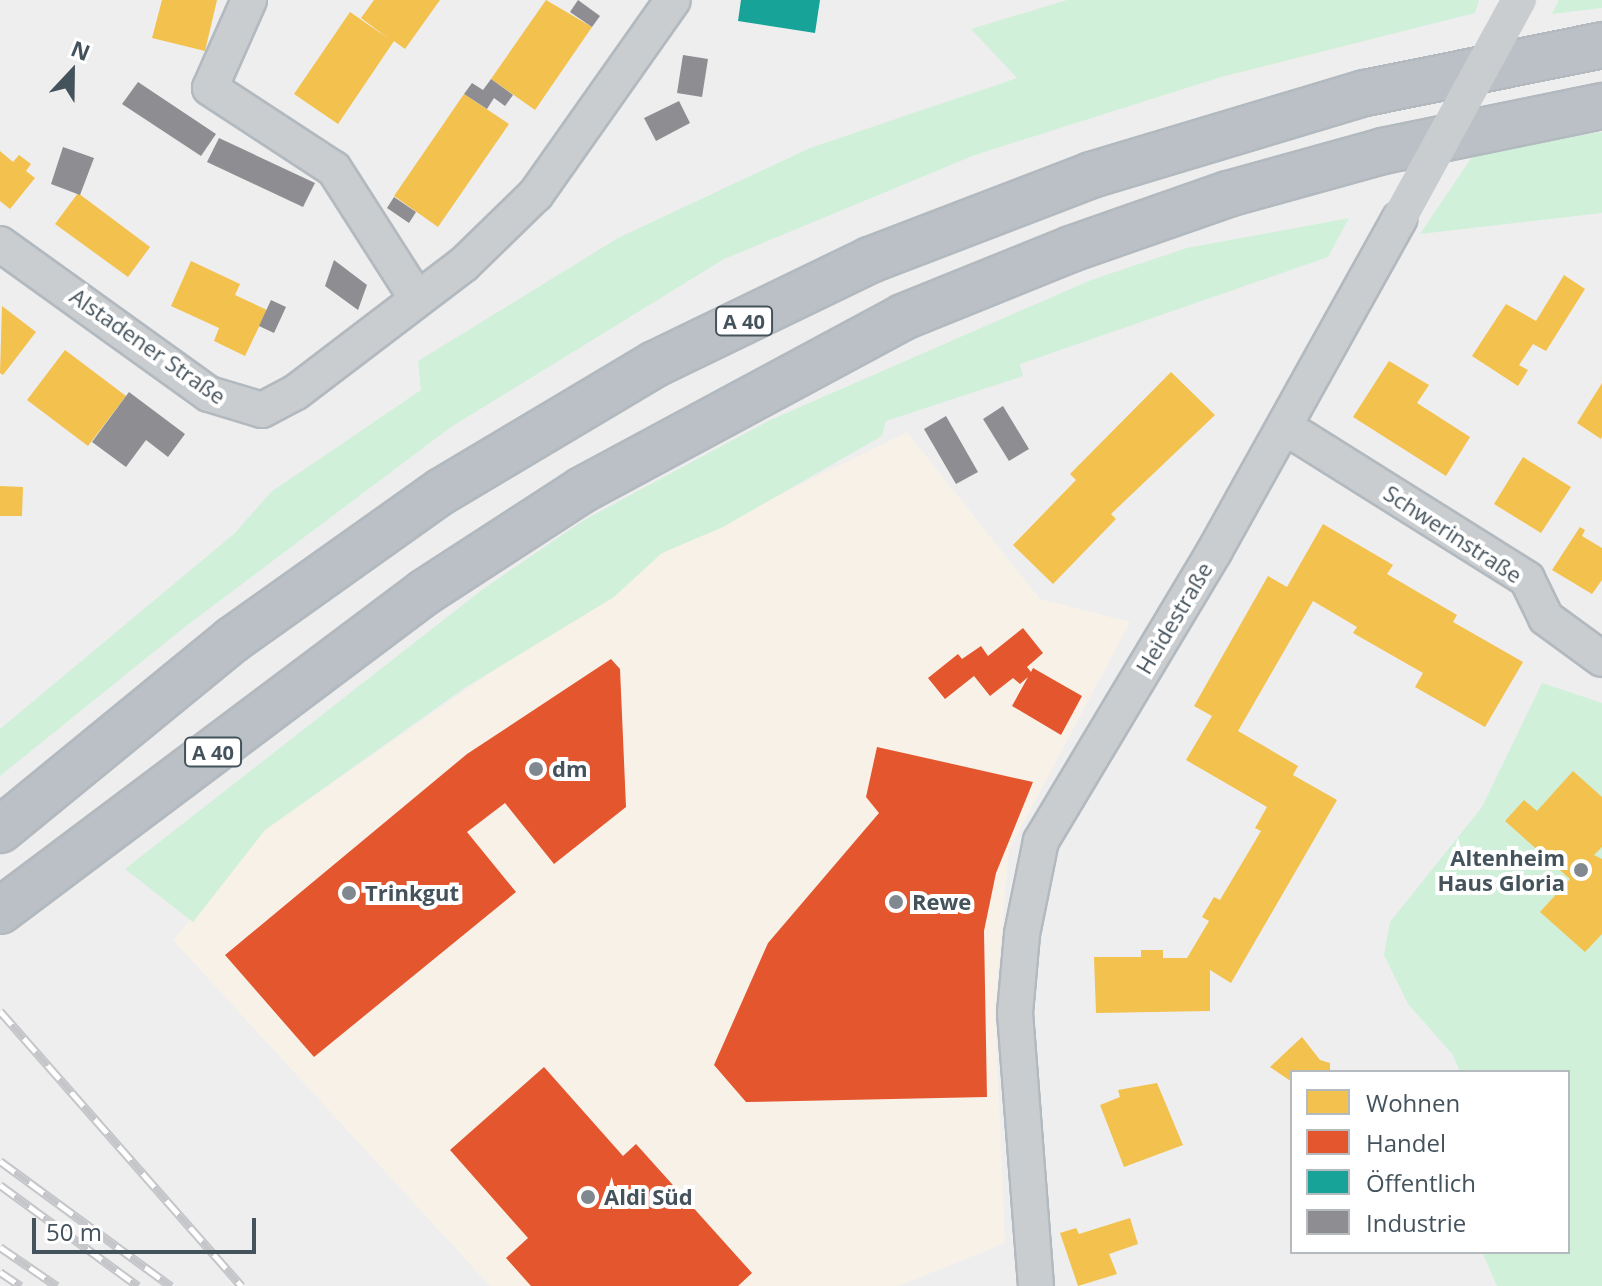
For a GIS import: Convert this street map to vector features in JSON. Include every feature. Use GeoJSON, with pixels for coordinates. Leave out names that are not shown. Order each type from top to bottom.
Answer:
{"type":"FeatureCollection","features":[{"type":"Feature","properties":{"kind":"highway","name":"A 40"},"geometry":{"type":"LineString","coordinates":[[0,830],[232,640],[442,491],[669,357],[870,260],[1091,175],[1365,93],[1602,45]]}},
{"type":"Feature","properties":{"kind":"highway","name":"A 40"},"geometry":{"type":"LineString","coordinates":[[0,911],[438,584],[582,490],[903,317],[1071,249],[1228,194],[1383,151],[1602,106]]}},
{"type":"Feature","properties":{"kind":"street"},"geometry":{"type":"LineString","coordinates":[[249,0],[210,88],[334,169],[417,299]]}},
{"type":"Feature","properties":{"kind":"street","name":"Alstadener Straße"},"geometry":{"type":"LineString","coordinates":[[0,244],[209,394],[262,410],[296,392],[464,264],[536,194],[673,0]]}},
{"type":"Feature","properties":{"kind":"street","name":"Heidestraße"},"geometry":{"type":"LineString","coordinates":[[1036,1286],[1015,1013],[1022,934],[1041,841],[1285,427],[1519,0]]}},
{"type":"Feature","properties":{"kind":"street","name":"Schwerinstraße"},"geometry":{"type":"LineString","coordinates":[[1285,427],[1527,579],[1546,618],[1602,659]]}},
{"type":"Feature","properties":{"kind":"shaded area"},"geometry":{"type":"Polygon","coordinates":[[[907,432],[1040,599],[1130,622],[1009,850],[995,1009],[1005,1243],[898,1286],[490,1286],[173,940],[265,830],[662,553],[907,432]]]}},
{"type":"Feature","properties":{"kind":"green space"},"geometry":{"type":"Polygon","coordinates":[[[1067,0],[1479,0],[1475,13],[1221,77],[975,155],[724,259],[451,427],[186,626],[0,776],[0,729],[235,533],[271,492],[421,390],[418,361],[618,238],[810,148],[1017,78],[971,29],[1067,0]]]}},
{"type":"Feature","properties":{"kind":"green space"},"geometry":{"type":"Polygon","coordinates":[[[1559,0],[1602,0],[1602,8],[1552,14],[1559,0]]]}},
{"type":"Feature","properties":{"kind":"green space"},"geometry":{"type":"Polygon","coordinates":[[[1602,132],[1602,213],[1420,234],[1476,151],[1602,132]]]}},
{"type":"Feature","properties":{"kind":"green space"},"geometry":{"type":"Polygon","coordinates":[[[1349,218],[1328,257],[1020,364],[1023,376],[886,421],[882,436],[723,527],[662,553],[614,597],[463,689],[265,830],[193,922],[125,869],[483,589],[584,520],[768,421],[1091,280],[1187,248],[1349,218]]]}},
{"type":"Feature","properties":{"kind":"green space"},"geometry":{"type":"Polygon","coordinates":[[[1542,683],[1602,703],[1602,1286],[1497,1286],[1483,1254],[1570,1254],[1570,1070],[1459,1070],[1453,1055],[1408,1004],[1384,955],[1390,922],[1482,807],[1542,683]]]}},
{"type":"Feature","properties":{"kind":"building: Wohnen"},"geometry":{"type":"Polygon","coordinates":[[[162,0],[217,0],[205,51],[152,38],[162,0]]]}},
{"type":"Feature","properties":{"kind":"building: Wohnen"},"geometry":{"type":"Polygon","coordinates":[[[374,0],[440,0],[405,49],[394,41],[338,124],[294,94],[350,12],[389,39],[361,18],[374,0]]]}},
{"type":"Feature","properties":{"kind":"building: Wohnen"},"geometry":{"type":"Polygon","coordinates":[[[546,0],[592,27],[535,110],[491,79],[546,0]]]}},
{"type":"Feature","properties":{"kind":"building: Wohnen"},"geometry":{"type":"Polygon","coordinates":[[[464,94],[509,124],[438,227],[394,196],[464,94]]]}},
{"type":"Feature","properties":{"kind":"building: Wohnen"},"geometry":{"type":"Polygon","coordinates":[[[0,151],[13,162],[19,155],[31,164],[26,171],[35,178],[10,209],[0,201],[0,151]]]}},
{"type":"Feature","properties":{"kind":"building: Wohnen"},"geometry":{"type":"Polygon","coordinates":[[[78,193],[150,247],[128,277],[55,224],[78,193]]]}},
{"type":"Feature","properties":{"kind":"building: Wohnen"},"geometry":{"type":"Polygon","coordinates":[[[191,261],[240,284],[235,295],[267,310],[245,356],[214,341],[219,328],[171,306],[191,261]]]}},
{"type":"Feature","properties":{"kind":"building: Wohnen"},"geometry":{"type":"Polygon","coordinates":[[[1564,275],[1585,289],[1546,351],[1533,344],[1519,365],[1528,370],[1518,386],[1472,356],[1506,304],[1536,321],[1564,275]]]}},
{"type":"Feature","properties":{"kind":"building: Wohnen"},"geometry":{"type":"Polygon","coordinates":[[[2,306],[36,332],[3,375],[0,373],[2,306]]]}},
{"type":"Feature","properties":{"kind":"building: Wohnen"},"geometry":{"type":"Polygon","coordinates":[[[65,350],[126,396],[88,446],[27,400],[65,350]]]}},
{"type":"Feature","properties":{"kind":"building: Wohnen"},"geometry":{"type":"Polygon","coordinates":[[[1389,361],[1429,385],[1417,403],[1470,437],[1446,476],[1353,417],[1389,361]]]}},
{"type":"Feature","properties":{"kind":"building: Wohnen"},"geometry":{"type":"Polygon","coordinates":[[[1171,372],[1215,415],[1111,514],[1116,519],[1053,584],[1013,545],[1076,480],[1070,474],[1171,372]]]}},
{"type":"Feature","properties":{"kind":"building: Wohnen"},"geometry":{"type":"Polygon","coordinates":[[[1602,383],[1602,436],[1601,439],[1577,423],[1602,383]]]}},
{"type":"Feature","properties":{"kind":"building: Wohnen"},"geometry":{"type":"Polygon","coordinates":[[[1523,457],[1571,487],[1541,533],[1494,504],[1523,457]]]}},
{"type":"Feature","properties":{"kind":"building: Wohnen"},"geometry":{"type":"Polygon","coordinates":[[[0,486],[23,487],[22,516],[0,516],[0,486]]]}},
{"type":"Feature","properties":{"kind":"building: Wohnen"},"geometry":{"type":"Polygon","coordinates":[[[1323,524],[1393,565],[1387,574],[1457,615],[1453,622],[1523,662],[1485,727],[1415,687],[1423,673],[1353,633],[1357,627],[1313,601],[1238,731],[1298,766],[1293,775],[1337,800],[1231,983],[1210,970],[1210,1011],[1096,1013],[1094,957],[1141,957],[1141,950],[1163,950],[1163,958],[1187,958],[1209,921],[1202,917],[1214,897],[1220,900],[1261,831],[1255,828],[1267,807],[1186,760],[1212,716],[1194,706],[1268,576],[1287,587],[1323,524]]]}},
{"type":"Feature","properties":{"kind":"building: Wohnen"},"geometry":{"type":"Polygon","coordinates":[[[1580,527],[1585,530],[1582,536],[1602,548],[1602,580],[1592,594],[1552,570],[1580,527]]]}},
{"type":"Feature","properties":{"kind":"building: Wohnen","name":"Altenheim Haus Gloria"},"geometry":{"type":"Polygon","coordinates":[[[1573,771],[1602,797],[1602,847],[1594,855],[1602,859],[1602,934],[1585,952],[1540,912],[1570,879],[1505,821],[1524,800],[1537,811],[1573,771]]]}},
{"type":"Feature","properties":{"kind":"building: Wohnen"},"geometry":{"type":"Polygon","coordinates":[[[1302,1037],[1320,1060],[1330,1063],[1330,1070],[1290,1070],[1290,1081],[1270,1067],[1302,1037]]]}},
{"type":"Feature","properties":{"kind":"building: Wohnen"},"geometry":{"type":"Polygon","coordinates":[[[1157,1083],[1183,1145],[1124,1167],[1100,1105],[1120,1097],[1118,1090],[1157,1083]]]}},
{"type":"Feature","properties":{"kind":"building: Wohnen"},"geometry":{"type":"Polygon","coordinates":[[[1130,1218],[1138,1244],[1109,1254],[1117,1274],[1078,1286],[1060,1233],[1076,1228],[1079,1234],[1130,1218]]]}},
{"type":"Feature","properties":{"kind":"building: Handel"},"geometry":{"type":"Polygon","coordinates":[[[1023,628],[1043,653],[1027,667],[1031,672],[1033,668],[1082,696],[1061,735],[1012,706],[1028,677],[1020,684],[1013,678],[990,696],[974,676],[945,699],[928,678],[958,654],[962,659],[981,646],[988,656],[1023,628]]]}},
{"type":"Feature","properties":{"kind":"building: Handel"},"geometry":{"type":"Polygon","coordinates":[[[611,659],[620,669],[626,807],[554,864],[505,803],[467,832],[516,892],[314,1057],[225,955],[467,754],[611,659]]]}},
{"type":"Feature","properties":{"kind":"building: Handel","name":"Rewe"},"geometry":{"type":"Polygon","coordinates":[[[877,747],[1033,782],[996,873],[984,931],[987,1097],[746,1102],[714,1065],[768,943],[879,813],[866,797],[877,747]]]}},
{"type":"Feature","properties":{"kind":"building: Handel","name":"Aldi Süd"},"geometry":{"type":"Polygon","coordinates":[[[544,1067],[623,1156],[636,1144],[752,1273],[738,1286],[531,1286],[506,1258],[528,1238],[450,1150],[544,1067]]]}},
{"type":"Feature","properties":{"kind":"building: Öffentlich"},"geometry":{"type":"Polygon","coordinates":[[[741,0],[820,0],[815,33],[738,21],[741,0]]]}},
{"type":"Feature","properties":{"kind":"building: Industrie"},"geometry":{"type":"Polygon","coordinates":[[[578,0],[600,16],[592,27],[570,12],[578,0]]]}},
{"type":"Feature","properties":{"kind":"building: Industrie"},"geometry":{"type":"Polygon","coordinates":[[[683,55],[708,59],[702,97],[677,93],[683,55]]]}},
{"type":"Feature","properties":{"kind":"building: Industrie"},"geometry":{"type":"Polygon","coordinates":[[[491,79],[513,95],[505,106],[494,98],[487,109],[464,94],[472,83],[483,90],[491,79]]]}},
{"type":"Feature","properties":{"kind":"building: Industrie"},"geometry":{"type":"Polygon","coordinates":[[[138,82],[216,134],[201,156],[122,104],[138,82]]]}},
{"type":"Feature","properties":{"kind":"building: Industrie"},"geometry":{"type":"Polygon","coordinates":[[[679,101],[690,123],[656,141],[644,118],[679,101]]]}},
{"type":"Feature","properties":{"kind":"building: Industrie"},"geometry":{"type":"Polygon","coordinates":[[[219,138],[315,183],[303,207],[207,162],[219,138]]]}},
{"type":"Feature","properties":{"kind":"building: Industrie"},"geometry":{"type":"Polygon","coordinates":[[[63,147],[94,158],[80,195],[51,184],[63,147]]]}},
{"type":"Feature","properties":{"kind":"building: Industrie"},"geometry":{"type":"Polygon","coordinates":[[[394,197],[416,212],[409,223],[387,208],[394,197]]]}},
{"type":"Feature","properties":{"kind":"building: Industrie"},"geometry":{"type":"Polygon","coordinates":[[[334,260],[367,285],[358,310],[325,286],[334,260]]]}},
{"type":"Feature","properties":{"kind":"building: Industrie"},"geometry":{"type":"Polygon","coordinates":[[[271,300],[286,307],[274,333],[259,326],[271,300]]]}},
{"type":"Feature","properties":{"kind":"building: Industrie"},"geometry":{"type":"Polygon","coordinates":[[[129,392],[185,434],[168,457],[146,440],[126,467],[92,442],[129,392]]]}},
{"type":"Feature","properties":{"kind":"building: Industrie"},"geometry":{"type":"Polygon","coordinates":[[[1003,406],[1029,449],[1009,461],[983,419],[1003,406]]]}},
{"type":"Feature","properties":{"kind":"building: Industrie"},"geometry":{"type":"Polygon","coordinates":[[[946,416],[978,472],[956,484],[924,429],[946,416]]]}},
{"type":"Feature","properties":{"kind":"railway"},"geometry":{"type":"LineString","coordinates":[[0,1011],[242,1286]]}},
{"type":"Feature","properties":{"kind":"railway"},"geometry":{"type":"LineString","coordinates":[[0,1161],[171,1286]]}},
{"type":"Feature","properties":{"kind":"railway"},"geometry":{"type":"LineString","coordinates":[[0,1185],[138,1286]]}},
{"type":"Feature","properties":{"kind":"railway"},"geometry":{"type":"LineString","coordinates":[[0,1247],[57,1286]]}},
{"type":"Feature","properties":{"kind":"railway"},"geometry":{"type":"LineString","coordinates":[[0,1272],[21,1286]]}},
{"type":"Feature","properties":{"kind":"place","name":"dm"},"geometry":{"type":"Point","coordinates":[536,769]}},
{"type":"Feature","properties":{"kind":"place","name":"Altenheim Haus Gloria"},"geometry":{"type":"Point","coordinates":[1581,870]}},
{"type":"Feature","properties":{"kind":"place","name":"Trinkgut"},"geometry":{"type":"Point","coordinates":[349,893]}},
{"type":"Feature","properties":{"kind":"place","name":"Rewe"},"geometry":{"type":"Point","coordinates":[896,902]}},
{"type":"Feature","properties":{"kind":"place","name":"Aldi Süd"},"geometry":{"type":"Point","coordinates":[588,1197]}}]}
